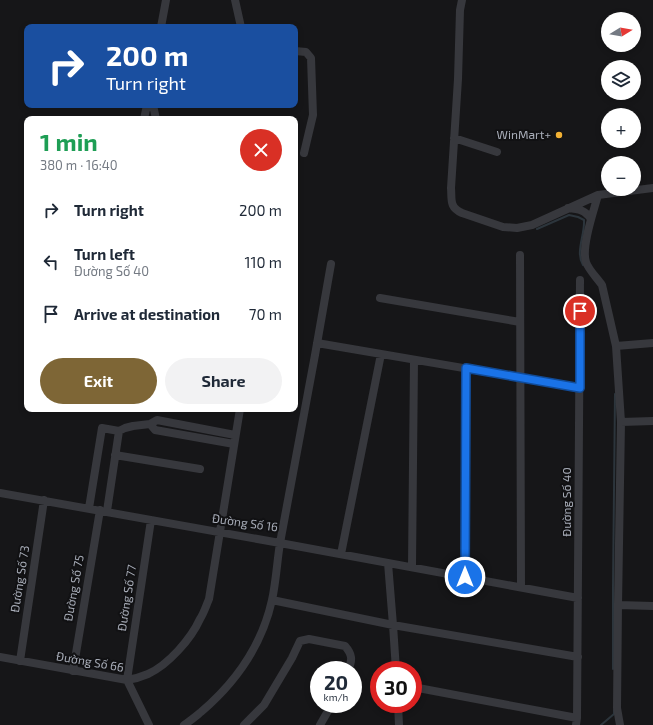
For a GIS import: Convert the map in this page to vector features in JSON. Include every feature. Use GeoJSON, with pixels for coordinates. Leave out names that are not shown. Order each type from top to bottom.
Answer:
{"type":"FeatureCollection","features":[{"type":"Feature","properties":{"kind":"street"},"geometry":{"type":"LineString","coordinates":[[162,24],[166,0]]}},
{"type":"Feature","properties":{"kind":"street"},"geometry":{"type":"LineString","coordinates":[[235,0],[240,24]]}},
{"type":"Feature","properties":{"kind":"street"},"geometry":{"type":"LineString","coordinates":[[462,0],[460,10],[458,79],[451,188],[453,206],[456,210],[503,227],[517,228],[532,225],[598,195],[653,188]]}},
{"type":"Feature","properties":{"kind":"street"},"geometry":{"type":"LineString","coordinates":[[298,51],[306,52],[311,58],[313,115],[304,153]]}},
{"type":"Feature","properties":{"kind":"street"},"geometry":{"type":"LineString","coordinates":[[454,138],[497,152]]}},
{"type":"Feature","properties":{"kind":"street"},"geometry":{"type":"LineString","coordinates":[[598,195],[585,249],[585,262],[602,285],[616,346],[620,422],[617,708],[620,725]]}},
{"type":"Feature","properties":{"kind":"street"},"geometry":{"type":"LineString","coordinates":[[568,208],[582,210],[591,220]]}},
{"type":"Feature","properties":{"kind":"street"},"geometry":{"type":"LineString","coordinates":[[520,254],[521,587]]}},
{"type":"Feature","properties":{"kind":"street","name":"Đường Số 16"},"geometry":{"type":"LineString","coordinates":[[0,493],[280,543],[331,264]]}},
{"type":"Feature","properties":{"kind":"street","name":"Đường Số 40"},"geometry":{"type":"LineString","coordinates":[[576,722],[578,658],[580,280]]}},
{"type":"Feature","properties":{"kind":"street"},"geometry":{"type":"LineString","coordinates":[[380,298],[520,322]]}},
{"type":"Feature","properties":{"kind":"street"},"geometry":{"type":"LineString","coordinates":[[317,343],[580,388]]}},
{"type":"Feature","properties":{"kind":"street"},"geometry":{"type":"LineString","coordinates":[[616,346],[653,343]]}},
{"type":"Feature","properties":{"kind":"street"},"geometry":{"type":"LineString","coordinates":[[341,554],[381,354]]}},
{"type":"Feature","properties":{"kind":"street"},"geometry":{"type":"LineString","coordinates":[[412,567],[414,360]]}},
{"type":"Feature","properties":{"kind":"street"},"geometry":{"type":"LineString","coordinates":[[465,577],[466,368]]}},
{"type":"Feature","properties":{"kind":"street"},"geometry":{"type":"LineString","coordinates":[[127,680],[149,674],[160,667],[177,652],[190,636],[200,620],[209,599],[240,412]]}},
{"type":"Feature","properties":{"kind":"street"},"geometry":{"type":"LineString","coordinates":[[89,508],[102,428],[119,431],[133,426],[150,424],[157,420],[236,435]]}},
{"type":"Feature","properties":{"kind":"street"},"geometry":{"type":"LineString","coordinates":[[620,422],[653,421]]}},
{"type":"Feature","properties":{"kind":"street"},"geometry":{"type":"LineString","coordinates":[[150,424],[155,430],[234,444]]}},
{"type":"Feature","properties":{"kind":"street","name":"Đường Số 75"},"geometry":{"type":"LineString","coordinates":[[73,671],[119,431]]}},
{"type":"Feature","properties":{"kind":"street"},"geometry":{"type":"LineString","coordinates":[[115,455],[200,469]]}},
{"type":"Feature","properties":{"kind":"street","name":"Đường Số 73"},"geometry":{"type":"LineString","coordinates":[[20,661],[44,500]]}},
{"type":"Feature","properties":{"kind":"street","name":"Đường Số 77"},"geometry":{"type":"LineString","coordinates":[[127,680],[151,520]]}},
{"type":"Feature","properties":{"kind":"street"},"geometry":{"type":"LineString","coordinates":[[184,725],[210,704],[232,682],[259,639],[266,622],[272,600],[280,543],[578,598]]}},
{"type":"Feature","properties":{"kind":"street"},"geometry":{"type":"LineString","coordinates":[[388,563],[396,661]]}},
{"type":"Feature","properties":{"kind":"street"},"geometry":{"type":"LineString","coordinates":[[272,600],[394,625],[578,658]]}},
{"type":"Feature","properties":{"kind":"street"},"geometry":{"type":"LineString","coordinates":[[618,605],[653,606]]}},
{"type":"Feature","properties":{"kind":"street"},"geometry":{"type":"LineString","coordinates":[[244,725],[264,705],[292,658],[300,640],[309,639],[345,646],[350,651],[351,661]]}},
{"type":"Feature","properties":{"kind":"street","name":"Đường Số 66"},"geometry":{"type":"LineString","coordinates":[[0,658],[127,680],[149,725]]}},
{"type":"Feature","properties":{"kind":"street"},"geometry":{"type":"LineString","coordinates":[[422,689],[576,722]]}},
{"type":"Feature","properties":{"kind":"street"},"geometry":{"type":"LineString","coordinates":[[320,725],[327,713]]}},
{"type":"Feature","properties":{"kind":"street"},"geometry":{"type":"LineString","coordinates":[[398,713],[399,725]]}},
{"type":"Feature","properties":{"kind":"waterway"},"geometry":{"type":"LineString","coordinates":[[537,229],[569,215],[584,220],[580,249],[583,265]]}},
{"type":"Feature","properties":{"kind":"waterway"},"geometry":{"type":"LineString","coordinates":[[613,669],[615,394]]}},
{"type":"Feature","properties":{"kind":"waterway"},"geometry":{"type":"LineString","coordinates":[[601,725],[614,714],[614,710]]}},
{"type":"Feature","properties":{"kind":"place","name":"WinMart+"},"geometry":{"type":"Point","coordinates":[559,135]}},
{"type":"Feature","properties":{"kind":"route"},"geometry":{"type":"LineString","coordinates":[[465,577],[466,368],[580,388],[580,311]]}}]}
